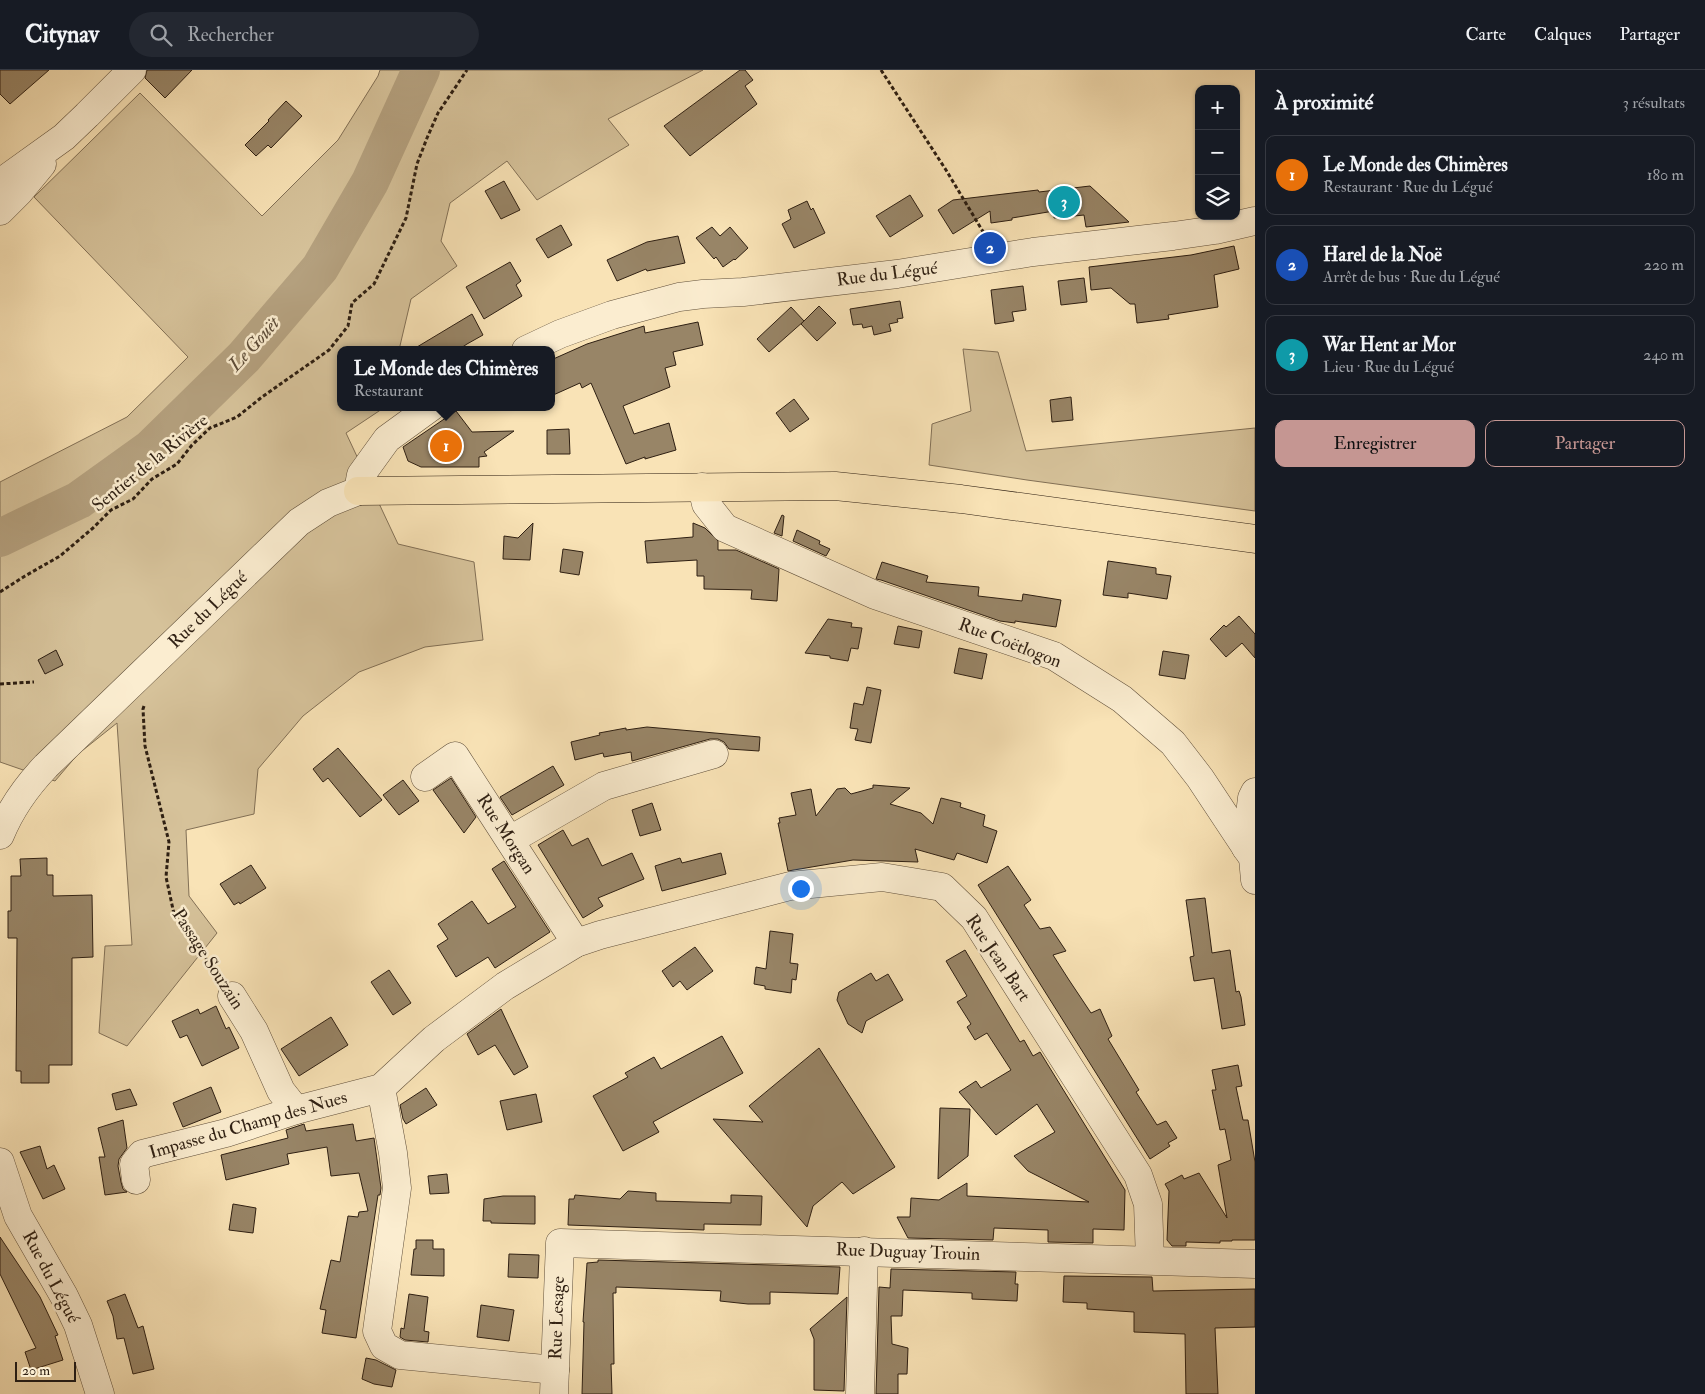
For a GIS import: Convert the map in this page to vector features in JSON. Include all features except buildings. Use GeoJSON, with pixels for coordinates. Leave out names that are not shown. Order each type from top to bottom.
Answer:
{"type":"FeatureCollection","features":[{"type":"Feature","properties":{"kind":"main road"},"geometry":{"type":"LineString","coordinates":[[358,490],[845,487],[960,499],[1255,539]]}},
{"type":"Feature","properties":{"kind":"street"},"geometry":{"type":"LineString","coordinates":[[0,211],[19,192],[64,137],[132,70]]}},
{"type":"Feature","properties":{"kind":"street"},"geometry":{"type":"LineString","coordinates":[[0,183],[64,137]]}},
{"type":"Feature","properties":{"kind":"street","name":"Rue du Légué"},"geometry":{"type":"LineString","coordinates":[[534,346],[560,334],[612,315],[679,298],[897,274],[988,258],[1173,236],[1255,222]]}},
{"type":"Feature","properties":{"kind":"street"},"geometry":{"type":"LineString","coordinates":[[358,490],[361,475],[387,439],[426,411]]}},
{"type":"Feature","properties":{"kind":"street","name":"Rue Coëtlogon"},"geometry":{"type":"LineString","coordinates":[[702,487],[706,504],[726,528],[875,595],[1054,656],[1114,694],[1173,743],[1200,778],[1253,858],[1255,880]]}},
{"type":"Feature","properties":{"kind":"street","name":"Rue du Légué"},"geometry":{"type":"LineString","coordinates":[[0,835],[17,800],[40,772],[299,522],[328,504],[358,490]]}},
{"type":"Feature","properties":{"kind":"street"},"geometry":{"type":"LineString","coordinates":[[510,840],[604,786],[714,754]]}},
{"type":"Feature","properties":{"kind":"street","name":"Rue Morgan"},"geometry":{"type":"LineString","coordinates":[[425,777],[455,756],[576,943]]}},
{"type":"Feature","properties":{"kind":"street"},"geometry":{"type":"LineString","coordinates":[[1246,848],[1252,798],[1255,792]]}},
{"type":"Feature","properties":{"kind":"street","name":"Rue Jean Bart"},"geometry":{"type":"LineString","coordinates":[[381,1088],[434,1040],[504,986],[576,943],[600,935],[790,886],[882,877],[942,886],[974,918],[1138,1175],[1148,1204],[1150,1260]]}},
{"type":"Feature","properties":{"kind":"street","name":"Passage Souzain"},"geometry":{"type":"LineString","coordinates":[[232,996],[254,1031],[281,1091],[296,1110]]}},
{"type":"Feature","properties":{"kind":"street"},"geometry":{"type":"LineString","coordinates":[[381,1088],[393,1153],[397,1188],[377,1331],[384,1346],[400,1355],[554,1382]]}},
{"type":"Feature","properties":{"kind":"street","name":"Impasse du Champ des Nues"},"geometry":{"type":"LineString","coordinates":[[136,1180],[134,1164],[142,1154],[381,1088]]}},
{"type":"Feature","properties":{"kind":"street","name":"Rue du Légué"},"geometry":{"type":"LineString","coordinates":[[0,1162],[18,1216],[64,1296],[78,1325],[100,1394]]}},
{"type":"Feature","properties":{"kind":"street","name":"Rue Duguay Trouin"},"geometry":{"type":"LineString","coordinates":[[560,1243],[1255,1264]]}},
{"type":"Feature","properties":{"kind":"street","name":"Rue Lesage"},"geometry":{"type":"LineString","coordinates":[[554,1382],[560,1243]]}},
{"type":"Feature","properties":{"kind":"street"},"geometry":{"type":"LineString","coordinates":[[860,1394],[864,1251]]}},
{"type":"Feature","properties":{"kind":"path","name":"Sentier de la Rivière"},"geometry":{"type":"LineString","coordinates":[[0,592],[60,556],[94,528],[111,510],[133,499],[152,479],[177,464],[192,445],[210,428],[237,417],[329,350],[348,326],[352,303],[374,284],[406,218],[417,164],[427,138],[438,113],[467,70]]}},
{"type":"Feature","properties":{"kind":"path"},"geometry":{"type":"LineString","coordinates":[[880,70],[946,170],[985,236],[988,258]]}},
{"type":"Feature","properties":{"kind":"path"},"geometry":{"type":"LineString","coordinates":[[0,684],[34,682]]}},
{"type":"Feature","properties":{"kind":"path","name":"Passage Souzain"},"geometry":{"type":"LineString","coordinates":[[143,709],[145,746],[169,842],[166,877],[174,914],[232,996]]}},
{"type":"Feature","properties":{"kind":"shaded area"},"geometry":{"type":"Polygon","coordinates":[[[380,70],[703,70],[608,119],[629,145],[537,200],[507,161],[450,203],[441,241],[457,266],[411,299],[400,346],[337,346],[337,411],[379,411],[346,433],[398,544],[474,562],[483,640],[425,647],[359,672],[303,716],[258,769],[254,814],[186,830],[189,896],[217,933],[127,1046],[99,1033],[105,946],[132,945],[117,723],[78,754],[55,781],[0,762],[0,482],[127,417],[188,357],[34,197],[140,93],[262,216],[338,140],[380,70]]]}},
{"type":"Feature","properties":{"kind":"shaded area"},"geometry":{"type":"Polygon","coordinates":[[[963,349],[998,352],[1026,451],[1255,428],[1255,511],[929,465],[932,424],[971,411],[963,349]]]}},
{"type":"Feature","properties":{"kind":"waterway","name":"Le Gouët"},"geometry":{"type":"LineString","coordinates":[[0,538],[79,500],[150,449],[244,357],[320,268],[370,182],[421,70]]}},
{"type":"Feature","properties":{"kind":"place","name":"War Hent ar Mor"},"geometry":{"type":"Point","coordinates":[1064,202]}},
{"type":"Feature","properties":{"kind":"place","name":"Harel de la Noë"},"geometry":{"type":"Point","coordinates":[990,248]}},
{"type":"Feature","properties":{"kind":"place","name":"Le Monde des Chimères"},"geometry":{"type":"Point","coordinates":[446,446]}}]}
